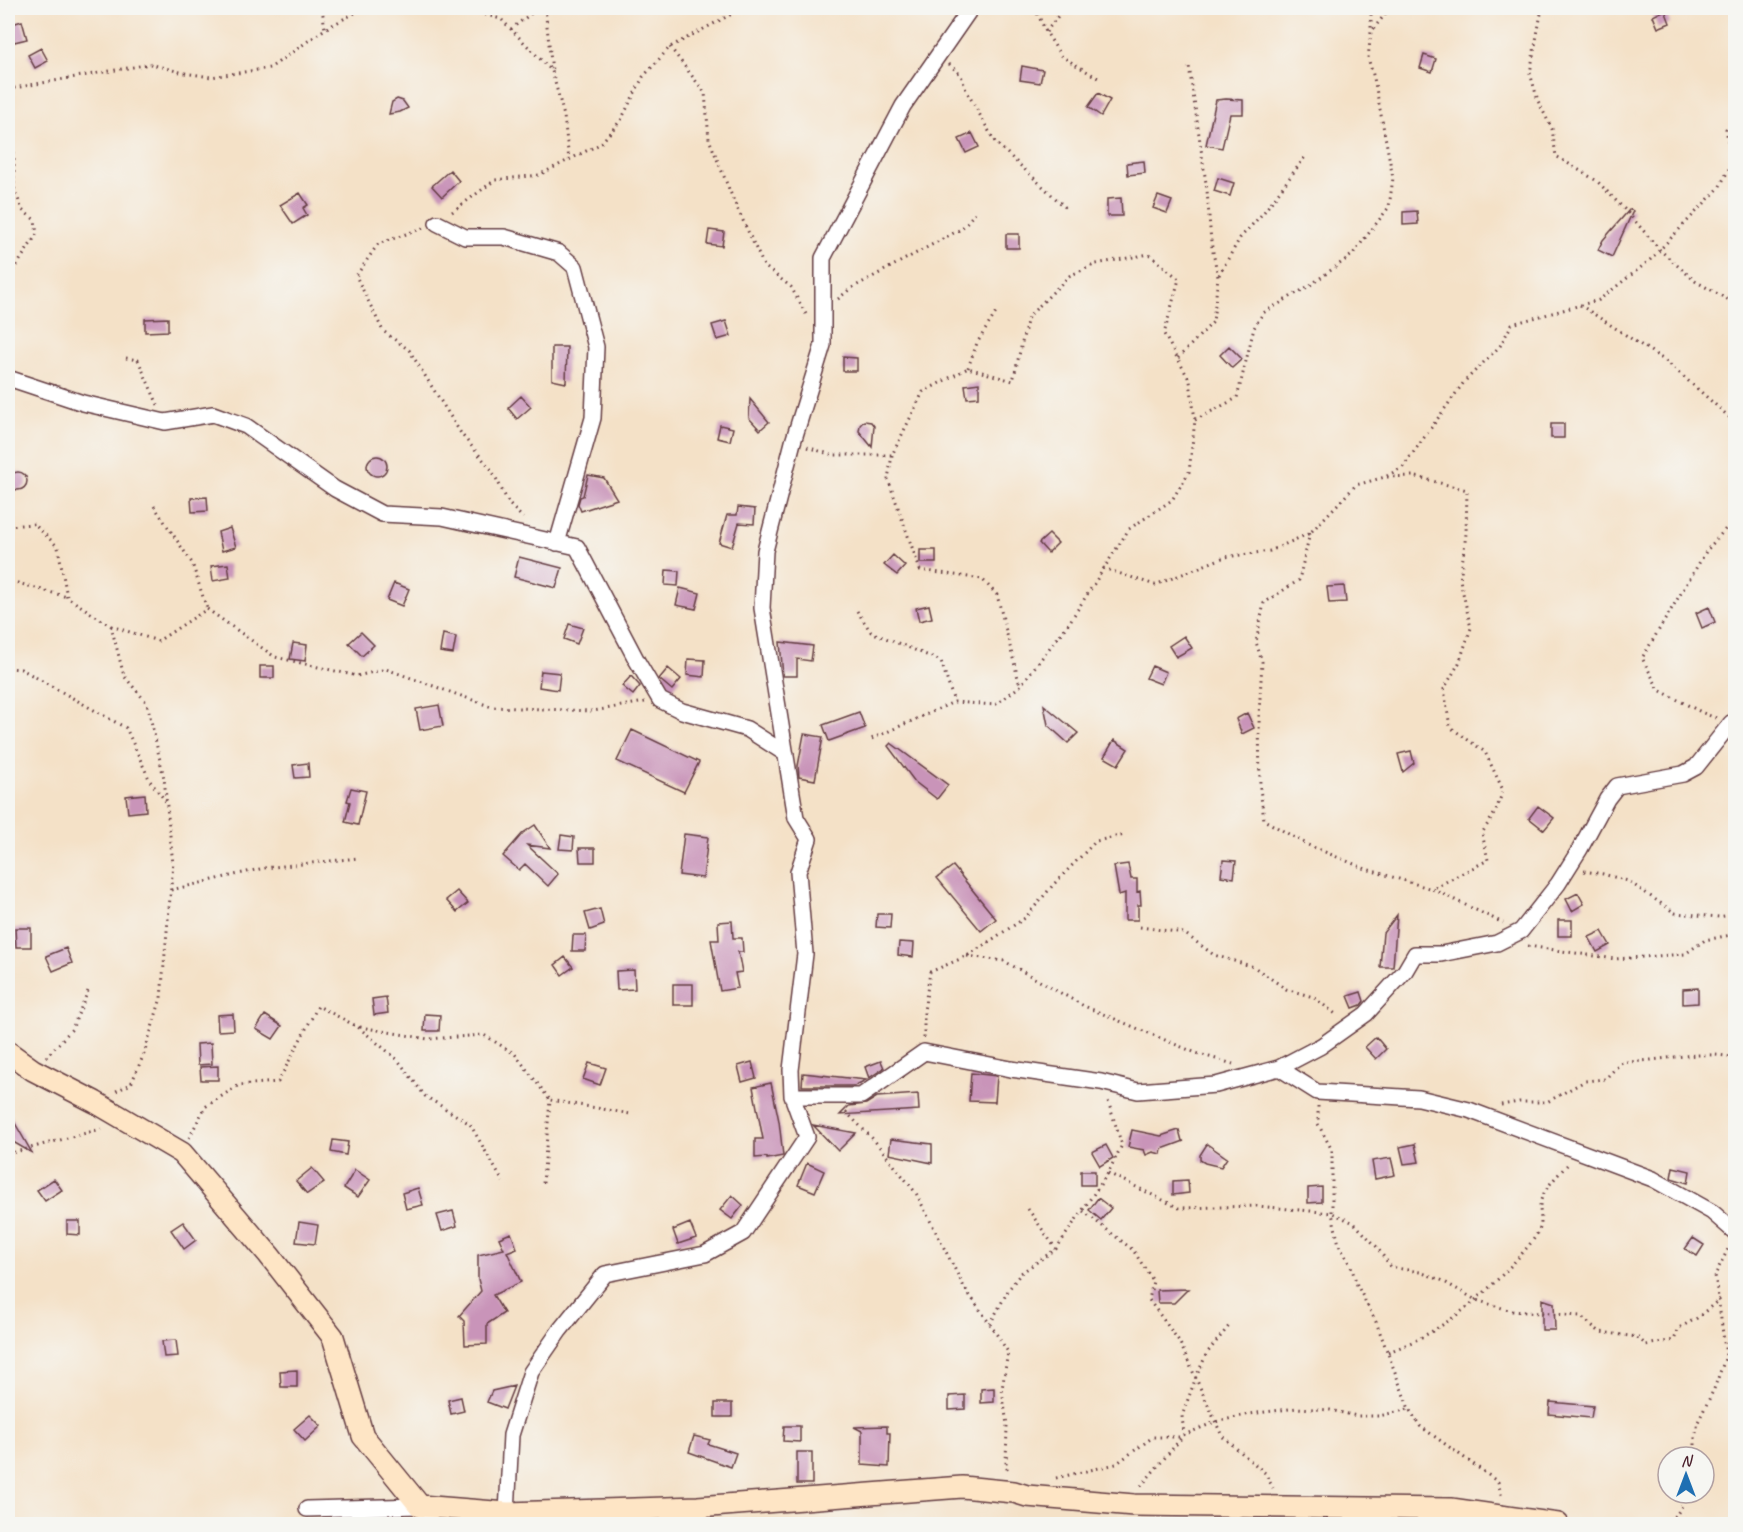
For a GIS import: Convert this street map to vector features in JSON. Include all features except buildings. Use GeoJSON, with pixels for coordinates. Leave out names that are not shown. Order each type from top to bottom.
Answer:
{"type":"FeatureCollection","features":[{"type":"Feature","properties":{"kind":"street"},"geometry":{"type":"LineString","coordinates":[[508,1519],[511,1435],[531,1372],[560,1330],[605,1274],[705,1254],[743,1233],[807,1137],[792,1096],[791,1070],[805,954],[798,872],[809,839],[796,818],[762,608],[765,551],[792,442],[823,345],[823,258],[903,106],[971,8]]}},
{"type":"Feature","properties":{"kind":"street"},"geometry":{"type":"LineString","coordinates":[[437,223],[465,237],[504,237],[559,253],[576,267],[596,347],[593,418],[557,543]]}},
{"type":"Feature","properties":{"kind":"street"},"geometry":{"type":"LineString","coordinates":[[8,378],[83,403],[165,422],[213,414],[246,426],[335,489],[382,514],[442,518],[578,547],[636,661],[660,700],[682,711],[747,729],[786,754]]}},
{"type":"Feature","properties":{"kind":"street"},"geometry":{"type":"LineString","coordinates":[[792,1096],[861,1096],[924,1052],[1011,1069],[1101,1082],[1138,1091],[1216,1085],[1280,1068],[1321,1046],[1366,1014],[1397,980],[1415,954],[1441,954],[1497,943],[1521,931],[1567,869],[1606,799],[1617,786],[1683,774],[1696,767],[1731,723]]}},
{"type":"Feature","properties":{"kind":"street"},"geometry":{"type":"LineString","coordinates":[[8,1052],[33,1070],[95,1102],[182,1153],[269,1255],[333,1337],[363,1436],[420,1506],[431,1524]]}},
{"type":"Feature","properties":{"kind":"street"},"geometry":{"type":"LineString","coordinates":[[1280,1068],[1317,1092],[1419,1098],[1470,1110],[1653,1179],[1712,1212],[1734,1233]]}},
{"type":"Feature","properties":{"kind":"street"},"geometry":{"type":"LineString","coordinates":[[307,1509],[420,1506],[508,1519],[962,1487],[1014,1492],[1027,1496],[1122,1503],[1451,1509],[1558,1524]]}},
{"type":"Feature","properties":{"kind":"path"},"geometry":{"type":"LineString","coordinates":[[322,8],[325,30]]}},
{"type":"Feature","properties":{"kind":"path"},"geometry":{"type":"LineString","coordinates":[[8,89],[150,64],[183,73],[211,76],[270,68],[325,30],[364,8]]}},
{"type":"Feature","properties":{"kind":"path"},"geometry":{"type":"LineString","coordinates":[[469,8],[471,11],[501,20],[552,71]]}},
{"type":"Feature","properties":{"kind":"path"},"geometry":{"type":"LineString","coordinates":[[511,30],[538,8]]}},
{"type":"Feature","properties":{"kind":"path"},"geometry":{"type":"LineString","coordinates":[[545,8],[552,71],[564,116],[568,160]]}},
{"type":"Feature","properties":{"kind":"path"},"geometry":{"type":"LineString","coordinates":[[1035,8],[1061,56],[1098,78]]}},
{"type":"Feature","properties":{"kind":"path"},"geometry":{"type":"LineString","coordinates":[[1046,32],[1064,8]]}},
{"type":"Feature","properties":{"kind":"path"},"geometry":{"type":"LineString","coordinates":[[1194,420],[1237,398],[1254,328],[1263,313],[1309,286],[1352,255],[1389,207],[1393,178],[1368,58],[1371,8]]}},
{"type":"Feature","properties":{"kind":"path"},"geometry":{"type":"LineString","coordinates":[[1371,32],[1390,8]]}},
{"type":"Feature","properties":{"kind":"path"},"geometry":{"type":"LineString","coordinates":[[1542,8],[1530,73],[1538,101],[1552,129],[1556,156],[1597,182],[1660,250],[1695,281],[1736,304]]}},
{"type":"Feature","properties":{"kind":"path"},"geometry":{"type":"LineString","coordinates":[[670,47],[705,93],[709,140],[764,266],[791,287],[807,316]]}},
{"type":"Feature","properties":{"kind":"path"},"geometry":{"type":"LineString","coordinates":[[938,56],[961,75],[966,90],[995,142],[1066,208]]}},
{"type":"Feature","properties":{"kind":"path"},"geometry":{"type":"LineString","coordinates":[[1178,358],[1213,321],[1218,277],[1211,242],[1207,190],[1189,66]]}},
{"type":"Feature","properties":{"kind":"path"},"geometry":{"type":"LineString","coordinates":[[1385,477],[1403,466],[1464,382],[1500,346],[1512,324],[1599,300],[1660,250],[1719,188],[1732,163],[1726,129],[1736,117]]}},
{"type":"Feature","properties":{"kind":"path"},"geometry":{"type":"LineString","coordinates":[[8,149],[14,154]]}},
{"type":"Feature","properties":{"kind":"path"},"geometry":{"type":"LineString","coordinates":[[8,160],[14,154]]}},
{"type":"Feature","properties":{"kind":"path"},"geometry":{"type":"LineString","coordinates":[[8,279],[37,234],[35,220],[22,210],[14,187],[14,154]]}},
{"type":"Feature","properties":{"kind":"path"},"geometry":{"type":"LineString","coordinates":[[1218,277],[1240,238],[1264,212],[1305,157]]}},
{"type":"Feature","properties":{"kind":"path"},"geometry":{"type":"LineString","coordinates":[[823,312],[850,289],[961,229],[975,213]]}},
{"type":"Feature","properties":{"kind":"path"},"geometry":{"type":"LineString","coordinates":[[869,740],[954,702],[995,705],[1020,687],[1069,623],[1129,529],[1172,500],[1189,472],[1194,420],[1190,381],[1164,334],[1179,279],[1149,254],[1096,264],[1069,276],[1028,317],[1013,381],[968,368]]}},
{"type":"Feature","properties":{"kind":"path"},"geometry":{"type":"LineString","coordinates":[[1580,305],[1667,362],[1736,423]]}},
{"type":"Feature","properties":{"kind":"path"},"geometry":{"type":"LineString","coordinates":[[997,311],[977,343],[968,368],[923,392],[892,455],[888,478],[920,570],[982,579],[997,596],[1020,687]]}},
{"type":"Feature","properties":{"kind":"path"},"geometry":{"type":"LineString","coordinates":[[126,358],[138,360],[165,422]]}},
{"type":"Feature","properties":{"kind":"path"},"geometry":{"type":"LineString","coordinates":[[792,442],[832,455],[892,455]]}},
{"type":"Feature","properties":{"kind":"path"},"geometry":{"type":"LineString","coordinates":[[1103,568],[1155,585],[1225,557],[1270,551],[1310,532],[1356,485],[1385,477],[1413,476],[1467,490],[1466,534],[1460,580],[1471,628],[1460,663],[1444,689],[1450,727],[1485,752],[1503,790],[1496,812],[1482,833],[1488,860],[1432,889]]}},
{"type":"Feature","properties":{"kind":"path"},"geometry":{"type":"LineString","coordinates":[[154,506],[192,563],[207,609],[275,657],[357,676],[386,669],[492,707],[593,711],[660,700]]}},
{"type":"Feature","properties":{"kind":"path"},"geometry":{"type":"LineString","coordinates":[[1731,723],[1704,714],[1659,690],[1642,658],[1707,550],[1736,517]]}},
{"type":"Feature","properties":{"kind":"path"},"geometry":{"type":"LineString","coordinates":[[8,526],[34,524],[58,547],[67,597]]}},
{"type":"Feature","properties":{"kind":"path"},"geometry":{"type":"LineString","coordinates":[[1310,532],[1299,580],[1264,603],[1256,642],[1262,662],[1259,716],[1260,788],[1264,820],[1308,845],[1366,869],[1432,889],[1521,931]]}},
{"type":"Feature","properties":{"kind":"path"},"geometry":{"type":"LineString","coordinates":[[8,576],[11,581],[67,597],[111,626],[158,641],[207,609]]}},
{"type":"Feature","properties":{"kind":"path"},"geometry":{"type":"LineString","coordinates":[[857,611],[871,632],[941,661],[954,702]]}},
{"type":"Feature","properties":{"kind":"path"},"geometry":{"type":"LineString","coordinates":[[95,1102],[131,1084],[144,1054],[161,998],[174,864],[164,778],[147,704],[124,676],[111,626]]}},
{"type":"Feature","properties":{"kind":"path"},"geometry":{"type":"LineString","coordinates":[[8,668],[21,669],[126,728],[150,781],[167,803]]}},
{"type":"Feature","properties":{"kind":"path"},"geometry":{"type":"LineString","coordinates":[[924,1052],[924,1011],[930,972],[967,956],[1025,918],[1096,841],[1125,835]]}},
{"type":"Feature","properties":{"kind":"path"},"geometry":{"type":"LineString","coordinates":[[171,890],[264,868],[358,858]]}},
{"type":"Feature","properties":{"kind":"path"},"geometry":{"type":"LineString","coordinates":[[1567,869],[1603,874],[1628,881],[1675,913],[1719,917],[1736,914]]}},
{"type":"Feature","properties":{"kind":"path"},"geometry":{"type":"LineString","coordinates":[[1140,927],[1185,933],[1214,955],[1254,967],[1286,989],[1314,998],[1350,1026]]}},
{"type":"Feature","properties":{"kind":"path"},"geometry":{"type":"LineString","coordinates":[[1497,943],[1615,959],[1685,954],[1705,940],[1736,934]]}},
{"type":"Feature","properties":{"kind":"path"},"geometry":{"type":"LineString","coordinates":[[967,956],[1004,961],[1084,1005],[1196,1053],[1241,1066]]}},
{"type":"Feature","properties":{"kind":"path"},"geometry":{"type":"LineString","coordinates":[[33,1070],[72,1029],[88,991]]}},
{"type":"Feature","properties":{"kind":"path"},"geometry":{"type":"LineString","coordinates":[[182,1153],[205,1107],[239,1085],[278,1082],[318,1006],[358,1027],[398,1060],[425,1096],[470,1124],[502,1182]]}},
{"type":"Feature","properties":{"kind":"path"},"geometry":{"type":"LineString","coordinates":[[358,1027],[428,1039],[484,1035],[515,1054],[550,1100],[543,1183]]}},
{"type":"Feature","properties":{"kind":"path"},"geometry":{"type":"LineString","coordinates":[[1499,1105],[1547,1102],[1585,1081],[1605,1079],[1622,1062],[1647,1062],[1678,1056],[1736,1058]]}},
{"type":"Feature","properties":{"kind":"path"},"geometry":{"type":"LineString","coordinates":[[990,1324],[1009,1289],[1021,1273],[1056,1249],[1108,1173],[1122,1145],[1101,1082]]}},
{"type":"Feature","properties":{"kind":"path"},"geometry":{"type":"LineString","coordinates":[[1317,1092],[1318,1124],[1332,1150],[1332,1213],[1339,1245],[1376,1322],[1409,1409],[1420,1426],[1498,1482],[1502,1515]]}},
{"type":"Feature","properties":{"kind":"path"},"geometry":{"type":"LineString","coordinates":[[550,1100],[631,1114]]}},
{"type":"Feature","properties":{"kind":"path"},"geometry":{"type":"LineString","coordinates":[[843,1108],[874,1140],[916,1193],[964,1287],[1008,1352],[1002,1389],[1007,1425],[1006,1464],[1014,1492]]}},
{"type":"Feature","properties":{"kind":"path"},"geometry":{"type":"LineString","coordinates":[[8,1154],[128,1121]]}},
{"type":"Feature","properties":{"kind":"path"},"geometry":{"type":"LineString","coordinates":[[1388,1352],[1415,1342],[1444,1324],[1497,1281],[1527,1248],[1540,1228],[1540,1201],[1577,1152]]}},
{"type":"Feature","properties":{"kind":"path"},"geometry":{"type":"LineString","coordinates":[[1108,1173],[1179,1208],[1257,1206],[1332,1213],[1354,1223],[1376,1246],[1391,1268],[1420,1272],[1476,1300],[1512,1311],[1580,1316],[1600,1332],[1637,1336],[1646,1345],[1674,1340],[1679,1328],[1697,1318],[1720,1299]]}},
{"type":"Feature","properties":{"kind":"path"},"geometry":{"type":"LineString","coordinates":[[1028,1209],[1056,1249]]}},
{"type":"Feature","properties":{"kind":"path"},"geometry":{"type":"LineString","coordinates":[[1083,1211],[1133,1250],[1153,1281],[1149,1300],[1179,1341],[1222,1436],[1265,1473],[1282,1506]]}},
{"type":"Feature","properties":{"kind":"path"},"geometry":{"type":"LineString","coordinates":[[1695,1445],[1698,1422],[1714,1389],[1726,1356],[1716,1275],[1734,1233]]}},
{"type":"Feature","properties":{"kind":"path"},"geometry":{"type":"LineString","coordinates":[[1122,1503],[1148,1479],[1184,1435],[1182,1416],[1196,1377],[1207,1353],[1229,1326]]}},
{"type":"Feature","properties":{"kind":"path"},"geometry":{"type":"LineString","coordinates":[[1055,1479],[1116,1464],[1153,1437],[1179,1437],[1215,1422],[1250,1414],[1297,1408],[1330,1410],[1357,1416],[1379,1416],[1409,1409]]}},
{"type":"Feature","properties":{"kind":"path"},"geometry":{"type":"LineString","coordinates":[[1664,1524],[1677,1514],[1683,1505]]}}]}
